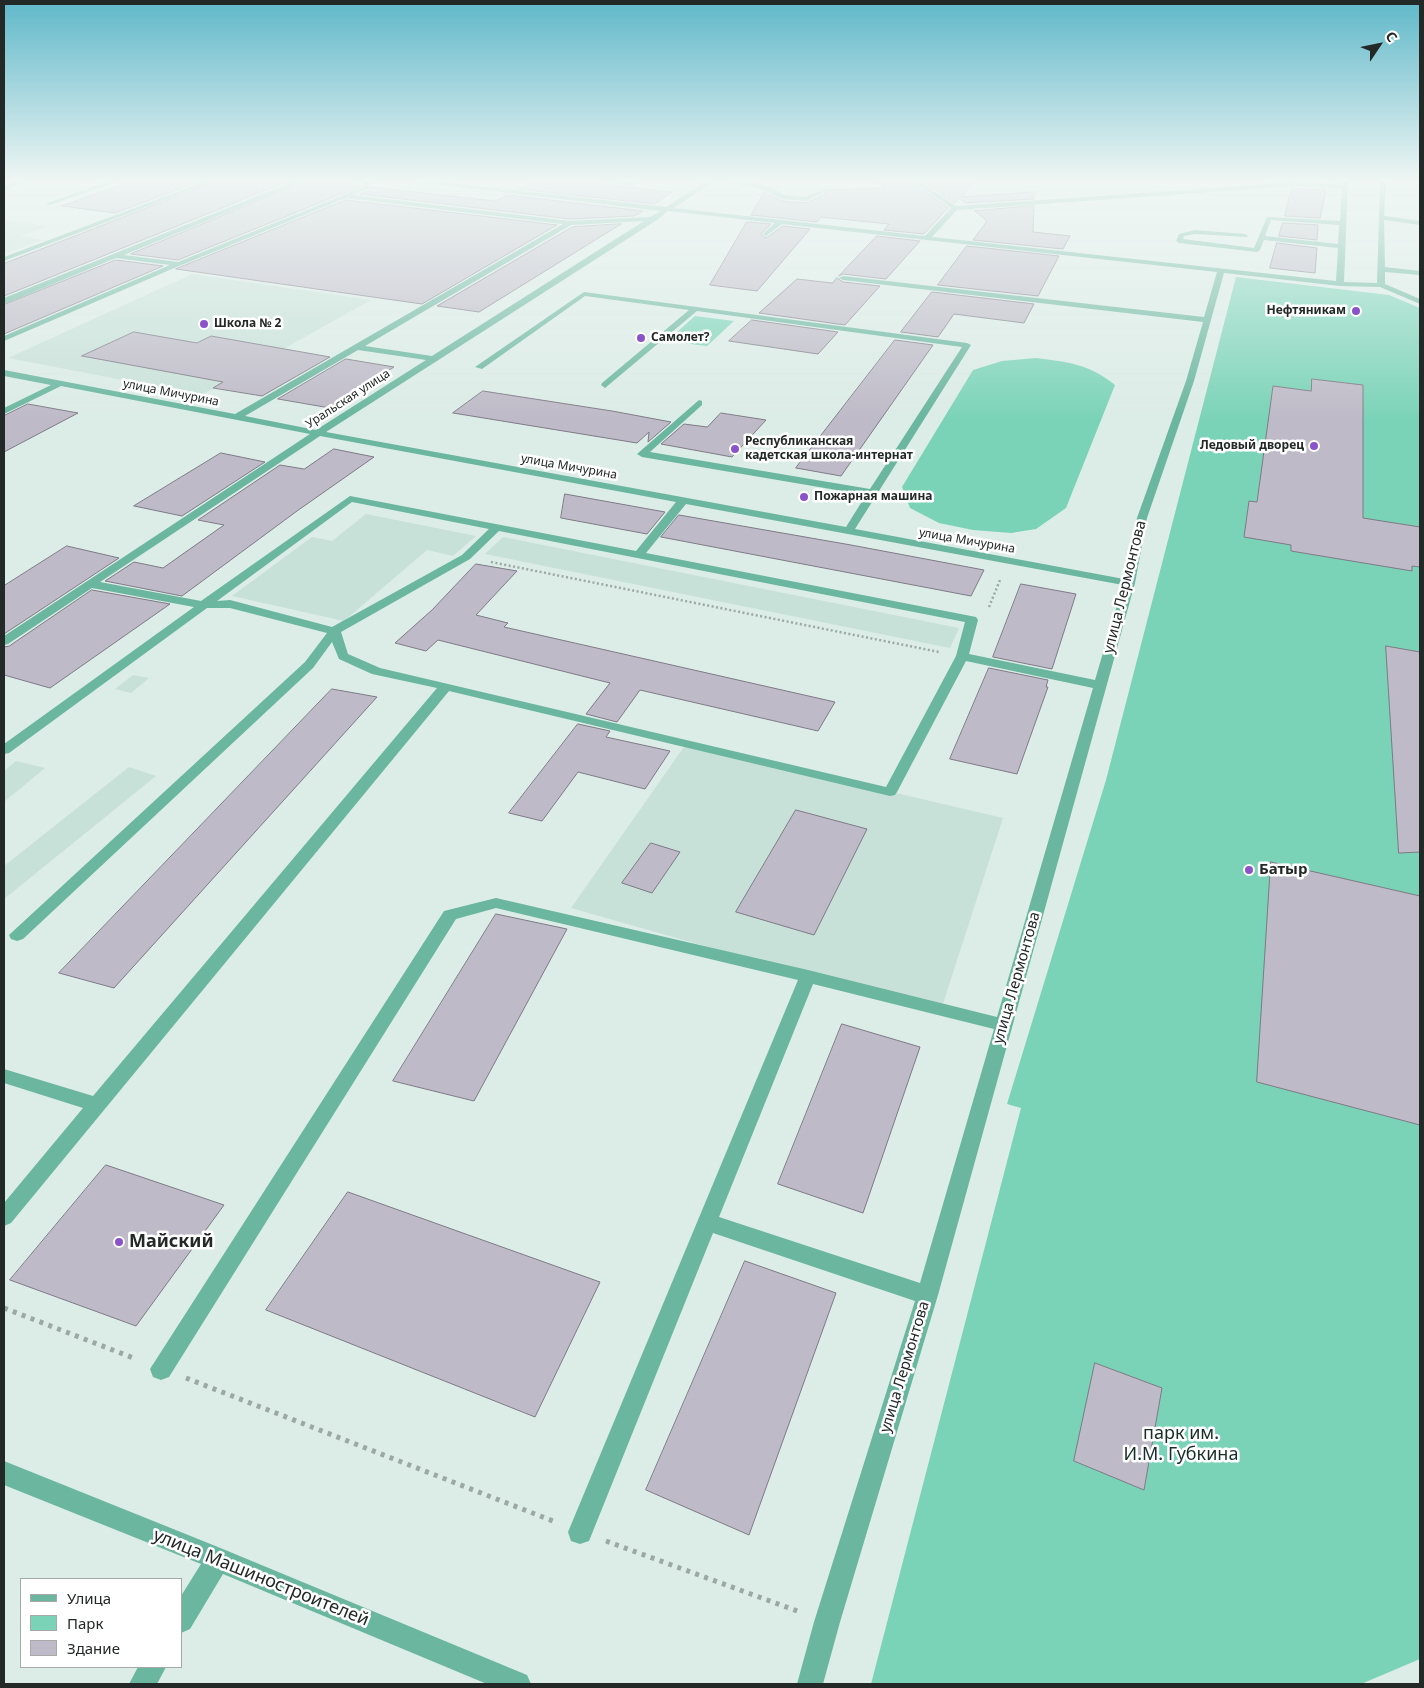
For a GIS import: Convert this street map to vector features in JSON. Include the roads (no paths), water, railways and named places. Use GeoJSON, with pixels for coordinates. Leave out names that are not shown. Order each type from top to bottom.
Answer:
{"type":"FeatureCollection","features":[{"type":"Feature","properties":{"kind":"street"},"geometry":{"type":"LineString","coordinates":[[4,301],[104,261]]}},
{"type":"Feature","properties":{"kind":"street"},"geometry":{"type":"LineString","coordinates":[[154,261],[179,264]]}},
{"type":"Feature","properties":{"kind":"street"},"geometry":{"type":"LineString","coordinates":[[4,339],[187,261]]}},
{"type":"Feature","properties":{"kind":"street"},"geometry":{"type":"LineString","coordinates":[[235,418],[505,261]]}},
{"type":"Feature","properties":{"kind":"street","name":"Уральская улица"},"geometry":{"type":"LineString","coordinates":[[4,642],[318,433],[588,261]]}},
{"type":"Feature","properties":{"kind":"street"},"geometry":{"type":"LineString","coordinates":[[1131,261],[1340,284],[1382,285],[1420,302]]}},
{"type":"Feature","properties":{"kind":"street"},"geometry":{"type":"LineString","coordinates":[[1340,261],[1340,284]]}},
{"type":"Feature","properties":{"kind":"street"},"geometry":{"type":"LineString","coordinates":[[1381,261],[1382,285]]}},
{"type":"Feature","properties":{"kind":"street"},"geometry":{"type":"LineString","coordinates":[[1381,269],[1420,273]]}},
{"type":"Feature","properties":{"kind":"street","name":"улица Лермонтова"},"geometry":{"type":"LineString","coordinates":[[810,1684],[827,1622],[927,1295],[1129,583],[1142,518],[1190,382],[1222,271]]}},
{"type":"Feature","properties":{"kind":"street"},"geometry":{"type":"LineString","coordinates":[[843,278],[1207,320]]}},
{"type":"Feature","properties":{"kind":"street"},"geometry":{"type":"LineString","coordinates":[[480,367],[584,294],[967,345],[848,532]]}},
{"type":"Feature","properties":{"kind":"street"},"geometry":{"type":"LineString","coordinates":[[605,385],[695,309]]}},
{"type":"Feature","properties":{"kind":"street"},"geometry":{"type":"LineString","coordinates":[[356,347],[433,359]]}},
{"type":"Feature","properties":{"kind":"street","name":"улица Мичурина"},"geometry":{"type":"LineString","coordinates":[[4,373],[235,418],[1129,583]]}},
{"type":"Feature","properties":{"kind":"street"},"geometry":{"type":"LineString","coordinates":[[4,412],[60,384]]}},
{"type":"Feature","properties":{"kind":"street"},"geometry":{"type":"LineString","coordinates":[[700,403],[642,454],[873,493]]}},
{"type":"Feature","properties":{"kind":"street"},"geometry":{"type":"LineString","coordinates":[[4,750],[350,499],[972,620],[962,656],[890,792],[376,671],[343,656],[334,631]]}},
{"type":"Feature","properties":{"kind":"street"},"geometry":{"type":"LineString","coordinates":[[639,555],[683,501]]}},
{"type":"Feature","properties":{"kind":"street"},"geometry":{"type":"LineString","coordinates":[[17,935],[309,665],[334,631],[466,557],[497,528]]}},
{"type":"Feature","properties":{"kind":"street"},"geometry":{"type":"LineString","coordinates":[[90,584],[202,606],[230,604],[334,631]]}},
{"type":"Feature","properties":{"kind":"street"},"geometry":{"type":"LineString","coordinates":[[962,656],[1099,686]]}},
{"type":"Feature","properties":{"kind":"street"},"geometry":{"type":"LineString","coordinates":[[4,1217],[446,686]]}},
{"type":"Feature","properties":{"kind":"street"},"geometry":{"type":"LineString","coordinates":[[162,1368],[450,915],[496,903],[808,976],[1003,1025]]}},
{"type":"Feature","properties":{"kind":"street"},"geometry":{"type":"LineString","coordinates":[[580,1532],[808,976]]}},
{"type":"Feature","properties":{"kind":"street"},"geometry":{"type":"LineString","coordinates":[[4,1076],[97,1105]]}},
{"type":"Feature","properties":{"kind":"street"},"geometry":{"type":"LineString","coordinates":[[707,1222],[927,1295]]}},
{"type":"Feature","properties":{"kind":"street","name":"улица Машиностроителей"},"geometry":{"type":"LineString","coordinates":[[4,1473],[218,1559],[518,1684]]}},
{"type":"Feature","properties":{"kind":"street"},"geometry":{"type":"LineString","coordinates":[[182,1618],[218,1559]]}},
{"type":"Feature","properties":{"kind":"street"},"geometry":{"type":"LineString","coordinates":[[142,1684],[152,1668]]}},
{"type":"Feature","properties":{"kind":"place","name":"Нефтяникам"},"geometry":{"type":"Point","coordinates":[1356,311]}},
{"type":"Feature","properties":{"kind":"place","name":"Школа № 2"},"geometry":{"type":"Point","coordinates":[204,324]}},
{"type":"Feature","properties":{"kind":"place","name":"Самолет?"},"geometry":{"type":"Point","coordinates":[641,338]}},
{"type":"Feature","properties":{"kind":"place","name":"Ледовый дворец"},"geometry":{"type":"Point","coordinates":[1314,446]}},
{"type":"Feature","properties":{"kind":"place","name":"Республиканская кадетская школа-интернат"},"geometry":{"type":"Point","coordinates":[735,449]}},
{"type":"Feature","properties":{"kind":"place","name":"Пожарная машина"},"geometry":{"type":"Point","coordinates":[804,497]}},
{"type":"Feature","properties":{"kind":"place","name":"Батыр"},"geometry":{"type":"Point","coordinates":[1249,870]}},
{"type":"Feature","properties":{"kind":"place","name":"Майский"},"geometry":{"type":"Point","coordinates":[119,1242]}},
{"type":"Feature","properties":{"kind":"park label","name":"парк им. И.М. Губкина"},"geometry":{"type":"Point","coordinates":[1181,1444]}}]}
